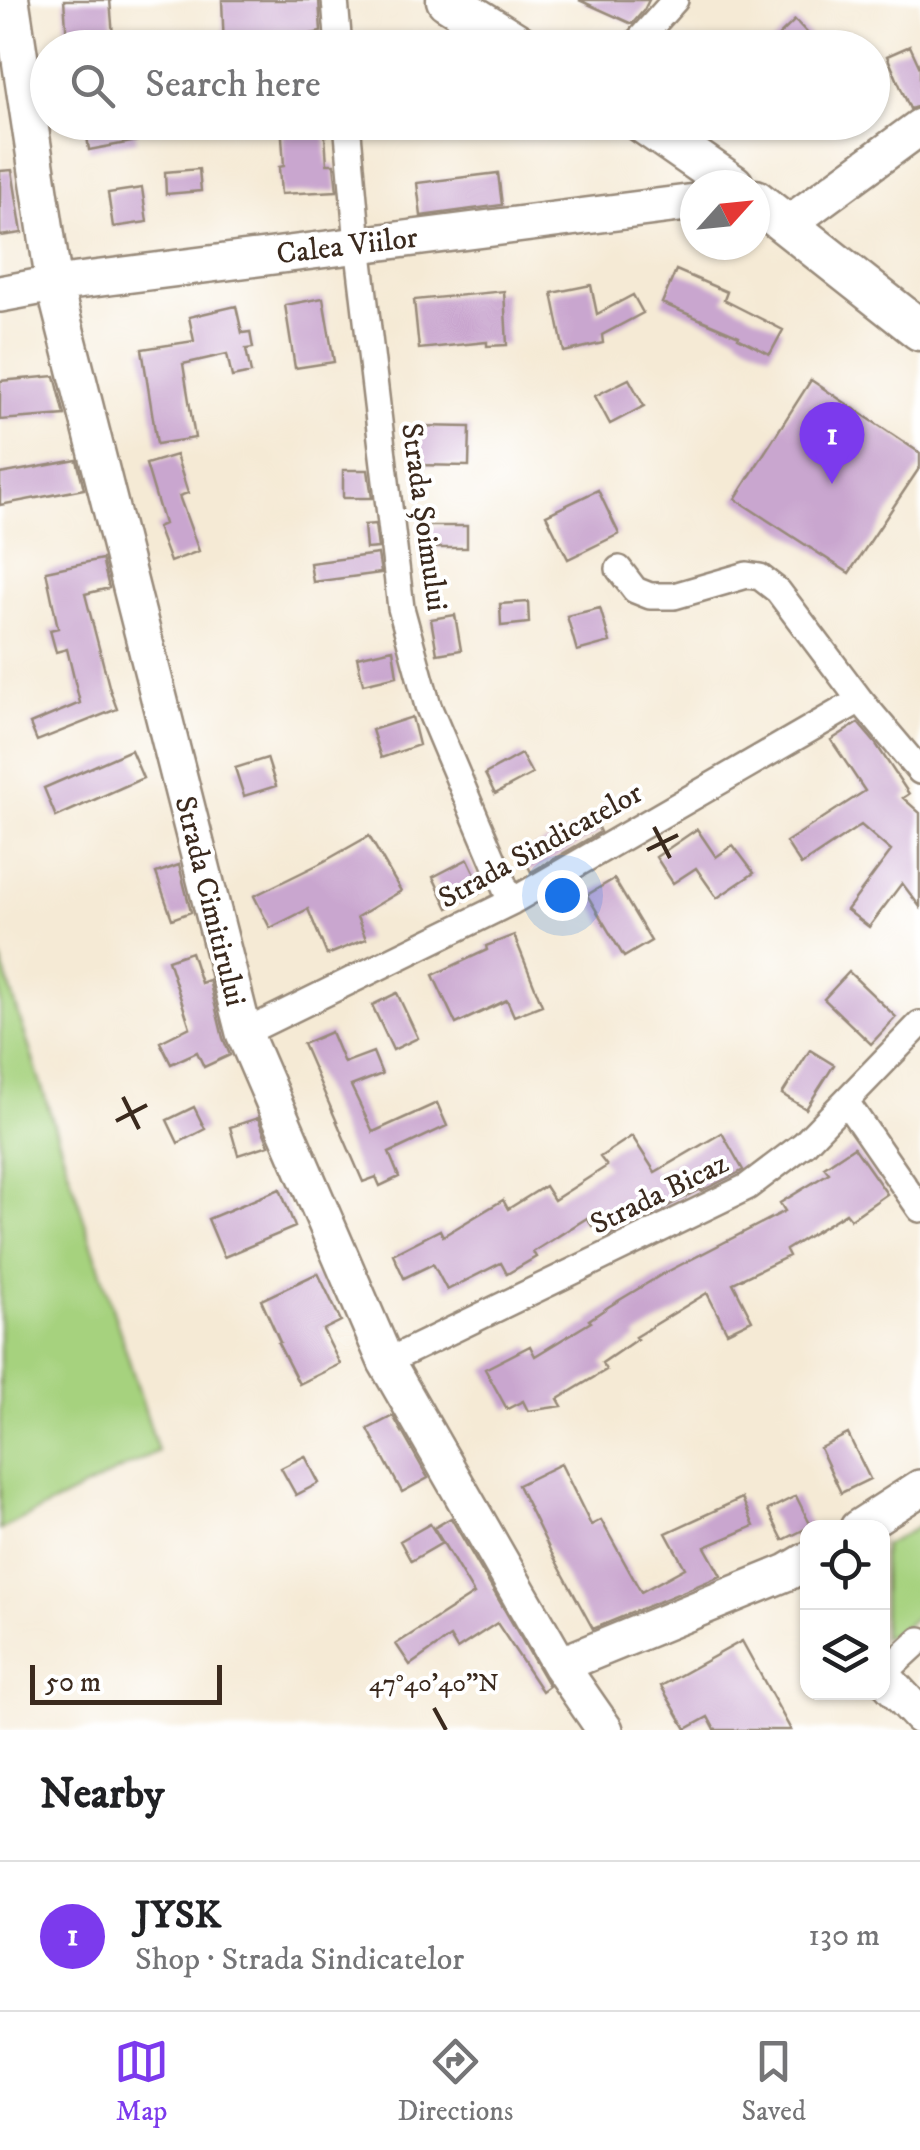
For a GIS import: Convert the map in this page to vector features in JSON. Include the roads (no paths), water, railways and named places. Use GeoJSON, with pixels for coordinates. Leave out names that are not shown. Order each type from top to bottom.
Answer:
{"type":"FeatureCollection","features":[{"type":"Feature","properties":{"kind":"main road"},"geometry":{"type":"LineString","coordinates":[[447,0],[495,30]]}},
{"type":"Feature","properties":{"kind":"main road"},"geometry":{"type":"LineString","coordinates":[[668,140],[712,170]]}},
{"type":"Feature","properties":{"kind":"main road"},"geometry":{"type":"LineString","coordinates":[[770,211],[920,330]]}},
{"type":"Feature","properties":{"kind":"street","name":"Strada Cimitirului"},"geometry":{"type":"LineString","coordinates":[[11,0],[30,125]]}},
{"type":"Feature","properties":{"kind":"street"},"geometry":{"type":"LineString","coordinates":[[335,0],[338,30]]}},
{"type":"Feature","properties":{"kind":"street"},"geometry":{"type":"LineString","coordinates":[[648,30],[675,0]]}},
{"type":"Feature","properties":{"kind":"street"},"geometry":{"type":"LineString","coordinates":[[788,224],[920,128]]}},
{"type":"Feature","properties":{"kind":"street","name":"Strada Cimitirului"},"geometry":{"type":"LineString","coordinates":[[32,140],[54,284],[244,1033],[386,1362],[560,1665],[605,1730]]}},
{"type":"Feature","properties":{"kind":"street","name":"Strada Șoimului"},"geometry":{"type":"LineString","coordinates":[[348,140],[401,608],[428,706],[511,902]]}},
{"type":"Feature","properties":{"kind":"street","name":"Calea Viilor"},"geometry":{"type":"LineString","coordinates":[[0,294],[680,204]]}},
{"type":"Feature","properties":{"kind":"street"},"geometry":{"type":"LineString","coordinates":[[619,568],[635,590],[650,596],[674,596],[747,575],[760,577],[778,590],[860,700],[920,771]]}},
{"type":"Feature","properties":{"kind":"street","name":"Strada Sindicatelor"},"geometry":{"type":"LineString","coordinates":[[244,1033],[511,902],[860,700]]}},
{"type":"Feature","properties":{"kind":"street","name":"Strada Bicaz"},"geometry":{"type":"LineString","coordinates":[[386,1362],[747,1187],[804,1144],[920,1024]]}},
{"type":"Feature","properties":{"kind":"street"},"geometry":{"type":"LineString","coordinates":[[846,1102],[920,1209]]}},
{"type":"Feature","properties":{"kind":"street"},"geometry":{"type":"LineString","coordinates":[[870,1520],[920,1488]]}},
{"type":"Feature","properties":{"kind":"street"},"geometry":{"type":"LineString","coordinates":[[560,1665],[800,1575]]}},
{"type":"Feature","properties":{"kind":"street"},"geometry":{"type":"LineString","coordinates":[[890,1668],[920,1640]]}},
{"type":"Feature","properties":{"kind":"street"},"geometry":{"type":"LineString","coordinates":[[890,1684],[920,1716]]}},
{"type":"Feature","properties":{"kind":"place","name":"JYSK"},"geometry":{"type":"Point","coordinates":[832,484]}}]}
